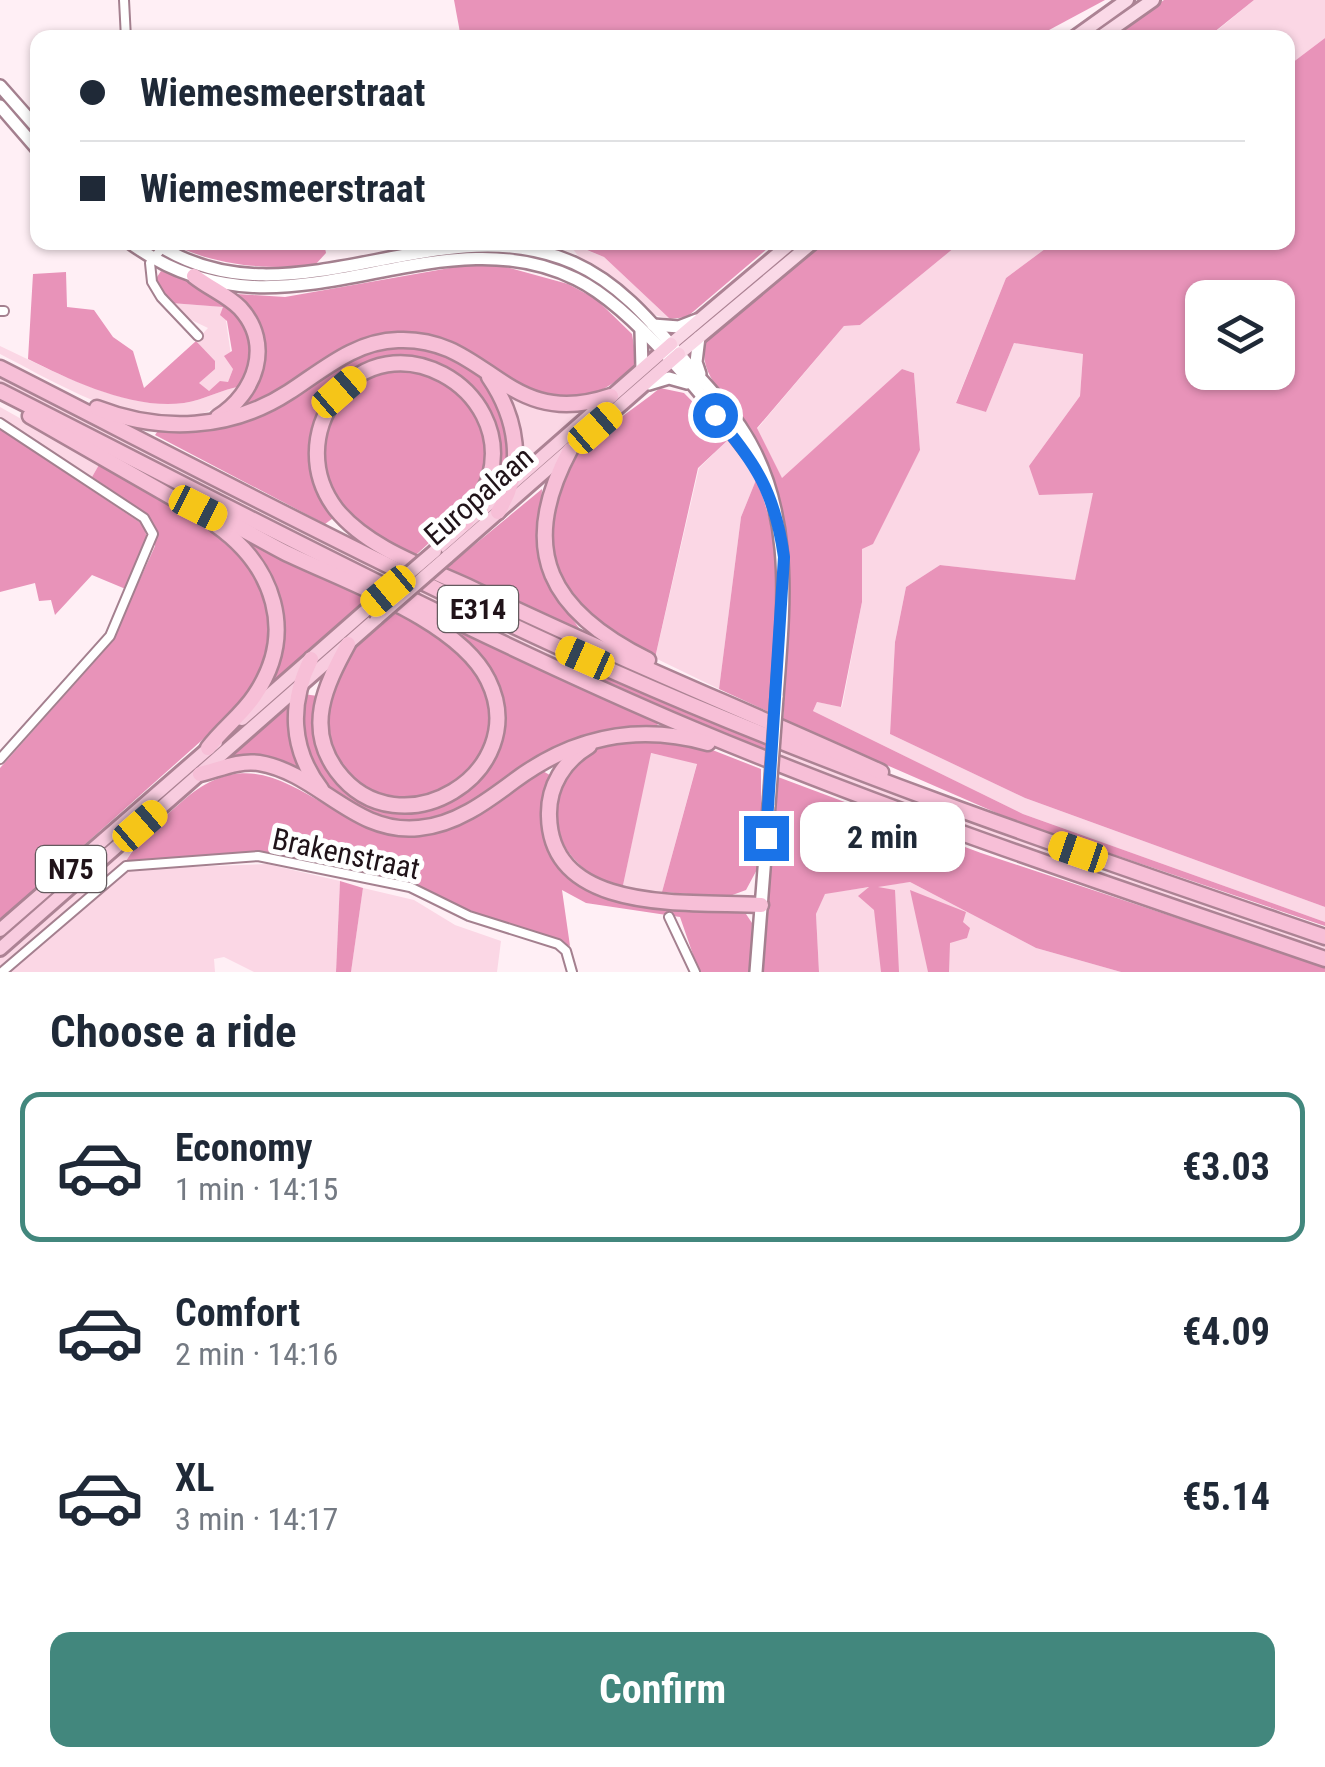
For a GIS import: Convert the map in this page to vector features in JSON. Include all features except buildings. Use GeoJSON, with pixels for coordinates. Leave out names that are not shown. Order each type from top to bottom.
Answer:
{"type":"FeatureCollection","features":[{"type":"Feature","properties":{"kind":"highway"},"geometry":{"type":"LineString","coordinates":[[194,276],[242,310],[258,346],[250,385],[233,407],[208,422]]}},
{"type":"Feature","properties":{"kind":"highway"},"geometry":{"type":"LineString","coordinates":[[36,386],[141,422],[208,422],[262,407],[350,353],[386,341],[434,343],[540,403],[568,405],[611,396]]}},
{"type":"Feature","properties":{"kind":"highway","name":"Europalaan"},"geometry":{"type":"LineString","coordinates":[[441,554],[465,523],[642,369],[670,353]]}},
{"type":"Feature","properties":{"kind":"highway","name":"Europalaan"},"geometry":{"type":"LineString","coordinates":[[0,930],[311,659],[498,512],[570,450],[641,388],[670,353]]}},
{"type":"Feature","properties":{"kind":"highway"},"geometry":{"type":"LineString","coordinates":[[465,523],[489,478],[492,458],[485,415],[475,398],[444,372],[422,365],[400,363],[356,377],[326,412],[316,451],[325,491],[355,527],[384,547],[501,603],[906,782],[934,801]]}},
{"type":"Feature","properties":{"kind":"highway","name":"E314"},"geometry":{"type":"LineString","coordinates":[[0,368],[546,641],[788,746],[1325,938]]}},
{"type":"Feature","properties":{"kind":"highway"},"geometry":{"type":"LineString","coordinates":[[482,368],[499,392],[513,426],[513,482],[498,512]]}},
{"type":"Feature","properties":{"kind":"highway"},"geometry":{"type":"LineString","coordinates":[[0,393],[7,403],[188,504],[420,618],[461,646],[480,666],[496,703],[494,739],[481,769],[454,795],[419,806],[391,805],[359,792],[340,776],[324,748],[319,716],[325,686],[348,644]]}},
{"type":"Feature","properties":{"kind":"highway","name":"E314"},"geometry":{"type":"LineString","coordinates":[[0,393],[489,636],[762,757],[998,846],[1325,959]]}},
{"type":"Feature","properties":{"kind":"highway"},"geometry":{"type":"LineString","coordinates":[[570,450],[545,507],[547,556],[558,588],[584,621],[602,634],[709,695]]}},
{"type":"Feature","properties":{"kind":"highway"},"geometry":{"type":"LineString","coordinates":[[188,504],[254,558],[268,582],[278,620],[274,654],[262,683],[208,748]]}},
{"type":"Feature","properties":{"kind":"highway","name":"Europalaan"},"geometry":{"type":"LineString","coordinates":[[0,949],[348,644],[370,615]]}},
{"type":"Feature","properties":{"kind":"highway"},"geometry":{"type":"LineString","coordinates":[[311,659],[298,688],[296,729],[300,752],[328,798]]}},
{"type":"Feature","properties":{"kind":"highway"},"geometry":{"type":"LineString","coordinates":[[200,774],[237,764],[259,763],[294,775],[378,825],[431,826],[472,810],[557,753],[608,736],[665,734],[762,757]]}},
{"type":"Feature","properties":{"kind":"highway"},"geometry":{"type":"LineString","coordinates":[[608,736],[572,758],[550,796],[550,833],[573,875],[618,894],[762,905]]}},
{"type":"Feature","properties":{"kind":"main road"},"geometry":{"type":"LineString","coordinates":[[1085,30],[1127,0]]}},
{"type":"Feature","properties":{"kind":"main road"},"geometry":{"type":"LineString","coordinates":[[1110,30],[1153,0]]}},
{"type":"Feature","properties":{"kind":"main road"},"geometry":{"type":"LineString","coordinates":[[0,86],[30,120]]}},
{"type":"Feature","properties":{"kind":"main road"},"geometry":{"type":"LineString","coordinates":[[0,106],[30,141]]}},
{"type":"Feature","properties":{"kind":"main road"},"geometry":{"type":"LineString","coordinates":[[157,250],[194,276],[240,287],[288,288],[451,261],[504,259],[575,278],[647,328],[679,327],[700,319]]}},
{"type":"Feature","properties":{"kind":"main road"},"geometry":{"type":"LineString","coordinates":[[159,250],[226,271],[272,276],[335,269],[435,250]]}},
{"type":"Feature","properties":{"kind":"main road"},"geometry":{"type":"LineString","coordinates":[[529,250],[555,256],[593,273],[670,353],[701,378],[740,425],[776,512],[784,557],[756,972]]}},
{"type":"Feature","properties":{"kind":"main road","name":"Europalaan"},"geometry":{"type":"LineString","coordinates":[[670,353],[700,319],[782,250]]}},
{"type":"Feature","properties":{"kind":"main road","name":"Europalaan"},"geometry":{"type":"LineString","coordinates":[[670,353],[699,337],[803,250]]}},
{"type":"Feature","properties":{"kind":"main road"},"geometry":{"type":"LineString","coordinates":[[642,369],[647,328]]}},
{"type":"Feature","properties":{"kind":"main road"},"geometry":{"type":"LineString","coordinates":[[699,337],[696,362],[701,378]]}},
{"type":"Feature","properties":{"kind":"main road"},"geometry":{"type":"LineString","coordinates":[[670,353],[687,383],[760,471]]}},
{"type":"Feature","properties":{"kind":"main road"},"geometry":{"type":"LineString","coordinates":[[641,388],[668,378],[687,383]]}},
{"type":"Feature","properties":{"kind":"street"},"geometry":{"type":"LineString","coordinates":[[124,0],[126,30]]}},
{"type":"Feature","properties":{"kind":"street"},"geometry":{"type":"LineString","coordinates":[[156,250],[150,271],[156,290],[198,336]]}},
{"type":"Feature","properties":{"kind":"street"},"geometry":{"type":"LineString","coordinates":[[0,423],[144,518],[152,534],[110,636],[0,759]]}},
{"type":"Feature","properties":{"kind":"street","name":"Brakenstraat"},"geometry":{"type":"LineString","coordinates":[[2,972],[126,866],[258,856],[410,887],[469,916],[558,944],[566,951],[572,972]]}},
{"type":"Feature","properties":{"kind":"street"},"geometry":{"type":"LineString","coordinates":[[675,921],[695,972]]}},
{"type":"Feature","properties":{"kind":"shaded area"},"geometry":{"type":"Polygon","coordinates":[[[454,0],[1105,0],[1049,30],[460,30],[454,0]]]}},
{"type":"Feature","properties":{"kind":"shaded area"},"geometry":{"type":"Polygon","coordinates":[[[1164,0],[1254,0],[1217,30],[1121,30],[1164,0]]]}},
{"type":"Feature","properties":{"kind":"shaded area"},"geometry":{"type":"Polygon","coordinates":[[[1254,0],[1325,0],[1325,38],[1295,61],[1295,30],[1218,30],[1254,0]]]}},
{"type":"Feature","properties":{"kind":"shaded area"},"geometry":{"type":"Polygon","coordinates":[[[1325,38],[1325,907],[1025,798],[890,734],[895,642],[906,587],[940,565],[1075,580],[1093,493],[1039,495],[1029,466],[1080,396],[1083,354],[1014,343],[986,412],[956,403],[1006,278],[1044,250],[1295,250],[1295,61],[1325,38]]]}},
{"type":"Feature","properties":{"kind":"shaded area"},"geometry":{"type":"Polygon","coordinates":[[[574,250],[604,257],[670,319],[654,315],[611,276],[574,250]]]}},
{"type":"Feature","properties":{"kind":"shaded area"},"geometry":{"type":"Polygon","coordinates":[[[587,250],[766,250],[687,317],[670,319],[604,257],[587,250]]]}},
{"type":"Feature","properties":{"kind":"shaded area"},"geometry":{"type":"Polygon","coordinates":[[[816,250],[951,250],[860,325],[844,326],[757,428],[782,478],[902,369],[914,373],[920,450],[873,544],[862,549],[862,602],[841,707],[817,702],[813,711],[1023,814],[1325,922],[1325,926],[1020,823],[783,720],[789,577],[780,509],[756,439],[706,367],[707,340],[816,250]]]}},
{"type":"Feature","properties":{"kind":"shaded area"},"geometry":{"type":"Polygon","coordinates":[[[951,250],[1044,250],[1006,278],[956,402],[986,412],[1014,343],[1083,354],[1080,396],[1029,466],[1094,492],[1075,581],[940,565],[906,587],[895,642],[890,734],[1025,798],[1325,907],[1325,922],[1023,814],[813,711],[817,702],[842,707],[862,602],[862,549],[920,450],[914,373],[902,369],[782,479],[757,429],[844,326],[860,325],[951,250]]]}},
{"type":"Feature","properties":{"kind":"shaded area"},"geometry":{"type":"Polygon","coordinates":[[[187,251],[326,253],[315,265],[278,267],[223,261],[187,251]]]}},
{"type":"Feature","properties":{"kind":"shaded area"},"geometry":{"type":"Polygon","coordinates":[[[461,266],[503,266],[568,284],[596,299],[632,334],[637,364],[599,391],[567,400],[538,395],[457,347],[426,335],[391,334],[349,346],[235,411],[261,358],[237,294],[285,297],[461,266]]]}},
{"type":"Feature","properties":{"kind":"shaded area"},"geometry":{"type":"Polygon","coordinates":[[[161,271],[202,287],[233,310],[248,343],[249,363],[243,386],[184,403],[144,402],[83,384],[28,359],[33,274],[66,272],[67,307],[94,310],[113,337],[133,351],[144,388],[196,341],[215,361],[215,369],[199,383],[209,391],[220,381],[228,382],[233,369],[224,356],[232,351],[227,321],[220,315],[223,307],[171,303],[155,280],[161,271]]]}},
{"type":"Feature","properties":{"kind":"shaded area"},"geometry":{"type":"Polygon","coordinates":[[[171,303],[224,307],[233,369],[228,382],[208,391],[198,383],[203,350],[196,341],[208,328],[183,316],[171,303]]]}},
{"type":"Feature","properties":{"kind":"shaded area"},"geometry":{"type":"Polygon","coordinates":[[[413,343],[461,364],[489,386],[503,419],[510,471],[495,469],[488,414],[470,382],[439,366],[422,363],[369,365],[314,437],[336,516],[325,524],[155,435],[160,428],[222,425],[362,351],[413,343]]]}},
{"type":"Feature","properties":{"kind":"shaded area"},"geometry":{"type":"Polygon","coordinates":[[[0,346],[65,377],[138,401],[184,403],[243,386],[217,407],[187,417],[156,418],[90,399],[0,354],[0,346]]]}},
{"type":"Feature","properties":{"kind":"shaded area"},"geometry":{"type":"Polygon","coordinates":[[[395,369],[431,373],[454,386],[481,425],[487,456],[485,472],[466,506],[416,555],[369,529],[345,509],[334,494],[323,459],[326,425],[344,394],[363,380],[395,369]]]}},
{"type":"Feature","properties":{"kind":"shaded area"},"geometry":{"type":"Polygon","coordinates":[[[0,374],[396,575],[389,582],[0,385],[0,374]]]}},
{"type":"Feature","properties":{"kind":"shaded area"},"geometry":{"type":"Polygon","coordinates":[[[660,388],[684,393],[729,439],[698,468],[655,658],[609,631],[574,600],[561,581],[551,535],[560,486],[571,461],[660,388]]]}},
{"type":"Feature","properties":{"kind":"shaded area"},"geometry":{"type":"Polygon","coordinates":[[[504,390],[539,409],[586,408],[521,464],[519,424],[504,390]]]}},
{"type":"Feature","properties":{"kind":"shaded area"},"geometry":{"type":"Polygon","coordinates":[[[0,407],[100,463],[92,477],[0,419],[0,407]]]}},
{"type":"Feature","properties":{"kind":"shaded area"},"geometry":{"type":"Polygon","coordinates":[[[0,429],[144,525],[147,539],[128,590],[92,575],[55,615],[51,600],[39,601],[35,583],[0,592],[0,429]]]}},
{"type":"Feature","properties":{"kind":"shaded area"},"geometry":{"type":"Polygon","coordinates":[[[729,439],[756,480],[741,517],[719,689],[655,658],[699,468],[729,439]]]}},
{"type":"Feature","properties":{"kind":"shaded area"},"geometry":{"type":"Polygon","coordinates":[[[100,463],[174,506],[241,560],[263,591],[272,626],[264,666],[237,709],[0,920],[0,768],[111,643],[155,546],[155,526],[147,514],[92,477],[100,463]]]}},
{"type":"Feature","properties":{"kind":"shaded area"},"geometry":{"type":"Polygon","coordinates":[[[756,480],[773,536],[776,565],[769,712],[719,689],[741,517],[756,480]]]}},
{"type":"Feature","properties":{"kind":"shaded area"},"geometry":{"type":"Polygon","coordinates":[[[542,489],[542,529],[548,565],[561,600],[583,633],[445,569],[542,489]]]}},
{"type":"Feature","properties":{"kind":"shaded area"},"geometry":{"type":"Polygon","coordinates":[[[236,533],[367,600],[271,684],[282,643],[279,603],[263,565],[236,533]]]}},
{"type":"Feature","properties":{"kind":"shaded area"},"geometry":{"type":"Polygon","coordinates":[[[423,587],[577,660],[582,674],[414,594],[423,587]]]}},
{"type":"Feature","properties":{"kind":"shaded area"},"geometry":{"type":"Polygon","coordinates":[[[394,611],[457,652],[486,690],[492,711],[490,735],[478,762],[456,784],[430,799],[408,801],[369,790],[352,778],[329,745],[325,724],[330,688],[353,652],[394,611]]]}},
{"type":"Feature","properties":{"kind":"shaded area"},"geometry":{"type":"Polygon","coordinates":[[[462,631],[658,723],[657,727],[610,731],[570,742],[436,821],[379,822],[326,791],[301,740],[303,694],[318,696],[316,705],[343,785],[421,809],[466,793],[478,779],[502,706],[495,682],[462,642],[462,631]]]}},
{"type":"Feature","properties":{"kind":"shaded area"},"geometry":{"type":"Polygon","coordinates":[[[577,660],[768,743],[767,753],[582,674],[577,660]]]}},
{"type":"Feature","properties":{"kind":"shaded area"},"geometry":{"type":"Polygon","coordinates":[[[290,704],[289,725],[304,774],[227,760],[290,704]]]}},
{"type":"Feature","properties":{"kind":"shaded area"},"geometry":{"type":"Polygon","coordinates":[[[626,739],[692,742],[761,769],[761,862],[746,890],[727,897],[662,892],[697,764],[651,753],[622,890],[592,875],[571,855],[558,833],[554,810],[559,787],[572,766],[595,750],[626,739]]]}},
{"type":"Feature","properties":{"kind":"shaded area"},"geometry":{"type":"Polygon","coordinates":[[[781,748],[1035,843],[1051,854],[1027,850],[782,762],[781,748]]]}},
{"type":"Feature","properties":{"kind":"shaded area"},"geometry":{"type":"Polygon","coordinates":[[[650,753],[697,763],[662,892],[622,890],[650,753]]]}},
{"type":"Feature","properties":{"kind":"shaded area"},"geometry":{"type":"Polygon","coordinates":[[[541,770],[555,778],[549,840],[559,870],[578,885],[604,895],[746,914],[752,923],[750,972],[699,972],[680,917],[586,903],[562,890],[570,946],[470,911],[426,889],[271,854],[124,864],[160,821],[216,779],[244,773],[270,777],[345,816],[402,833],[448,817],[541,770]]]}},
{"type":"Feature","properties":{"kind":"shaded area"},"geometry":{"type":"Polygon","coordinates":[[[778,777],[981,853],[1325,967],[1325,972],[1121,972],[1036,948],[910,882],[878,887],[895,890],[899,972],[881,972],[874,910],[858,896],[869,887],[825,894],[816,914],[819,972],[762,972],[778,777]]]}},
{"type":"Feature","properties":{"kind":"shaded area"},"geometry":{"type":"Polygon","coordinates":[[[140,837],[124,864],[0,970],[0,958],[140,837]]]}},
{"type":"Feature","properties":{"kind":"shaded area"},"geometry":{"type":"Polygon","coordinates":[[[267,864],[340,881],[336,972],[254,972],[224,957],[214,959],[215,972],[7,972],[129,869],[267,864]]]}},
{"type":"Feature","properties":{"kind":"shaded area"},"geometry":{"type":"Polygon","coordinates":[[[1101,872],[1119,873],[1325,945],[1325,954],[1101,872]]]}},
{"type":"Feature","properties":{"kind":"shaded area"},"geometry":{"type":"Polygon","coordinates":[[[340,881],[363,888],[351,972],[336,972],[340,881]]]}},
{"type":"Feature","properties":{"kind":"shaded area"},"geometry":{"type":"Polygon","coordinates":[[[910,882],[1036,948],[1121,972],[819,972],[816,914],[825,893],[910,882]]]}},
{"type":"Feature","properties":{"kind":"shaded area"},"geometry":{"type":"Polygon","coordinates":[[[363,888],[414,900],[455,925],[501,941],[497,972],[351,972],[363,888]]]}},
{"type":"Feature","properties":{"kind":"shaded area"},"geometry":{"type":"Polygon","coordinates":[[[910,890],[966,912],[963,922],[970,928],[967,938],[950,943],[949,972],[928,972],[910,890]]]}},
{"type":"Feature","properties":{"kind":"route"},"geometry":{"type":"LineString","coordinates":[[715,415],[760,471],[781,532],[785,586],[766,838]]}}]}
